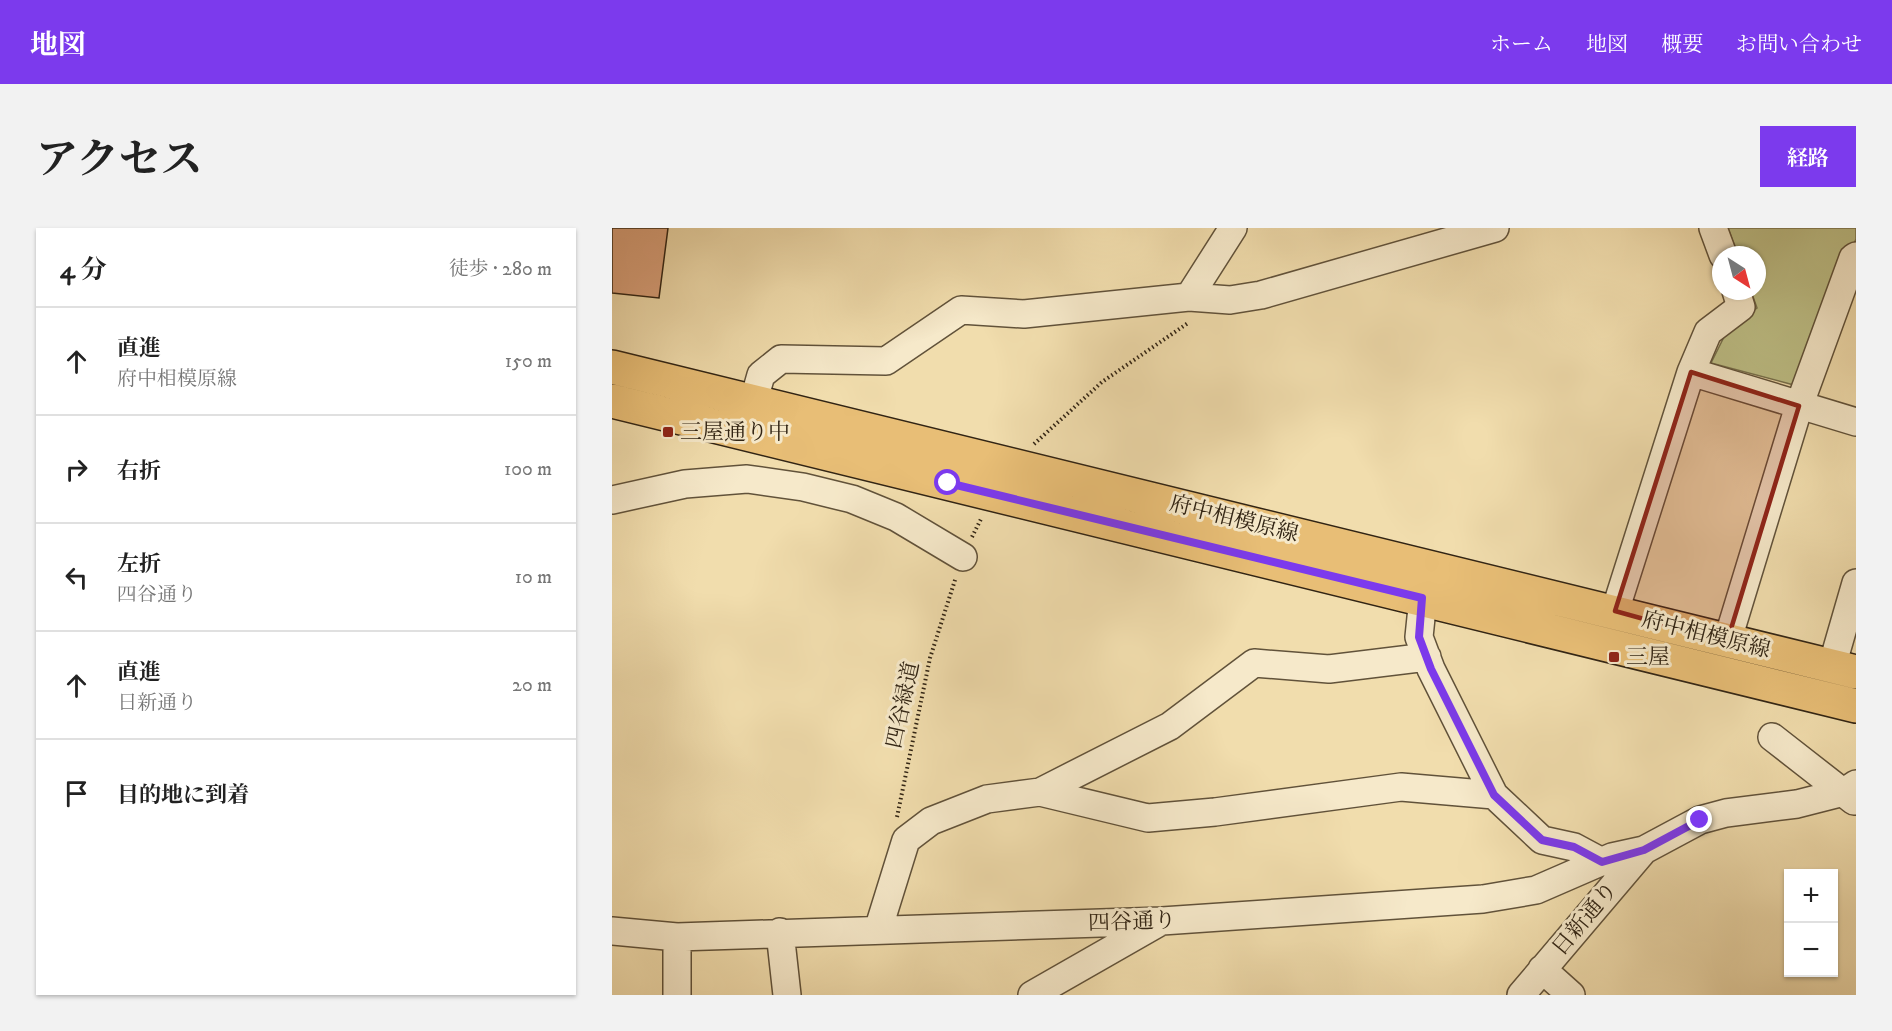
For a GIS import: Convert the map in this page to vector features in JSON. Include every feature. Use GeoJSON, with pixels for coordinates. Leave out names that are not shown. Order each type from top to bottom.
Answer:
{"type":"FeatureCollection","features":[{"type":"Feature","properties":{"kind":"main road","name":"府中相模原線"},"geometry":{"type":"LineString","coordinates":[[612,367],[710,390],[749,418],[993,495],[1422,598],[1856,706]]}},
{"type":"Feature","properties":{"kind":"main road","name":"府中相模原線"},"geometry":{"type":"LineString","coordinates":[[612,401],[749,418],[1018,467],[1616,611],[1727,642],[1844,669]]}},
{"type":"Feature","properties":{"kind":"street"},"geometry":{"type":"LineString","coordinates":[[1191,309],[1233,228]]}},
{"type":"Feature","properties":{"kind":"street"},"geometry":{"type":"LineString","coordinates":[[749,418],[761,375],[781,359],[886,361],[960,310],[1024,314],[1191,309],[1261,295],[1495,228]]}},
{"type":"Feature","properties":{"kind":"street"},"geometry":{"type":"LineString","coordinates":[[1713,228],[1720,246]]}},
{"type":"Feature","properties":{"kind":"street"},"geometry":{"type":"LineString","coordinates":[[1727,642],[1799,406],[1853,258],[1856,256]]}},
{"type":"Feature","properties":{"kind":"street"},"geometry":{"type":"LineString","coordinates":[[1616,611],[1690,372],[1708,332],[1741,307],[1739,300]]}},
{"type":"Feature","properties":{"kind":"street"},"geometry":{"type":"LineString","coordinates":[[1690,372],[1856,422]]}},
{"type":"Feature","properties":{"kind":"street"},"geometry":{"type":"LineString","coordinates":[[612,500],[685,484],[747,479],[803,487],[852,499],[896,517],[963,557]]}},
{"type":"Feature","properties":{"kind":"street"},"geometry":{"type":"LineString","coordinates":[[1844,669],[1856,583]]}},
{"type":"Feature","properties":{"kind":"street"},"geometry":{"type":"LineString","coordinates":[[1422,598],[1419,637],[1494,795],[1542,840],[1574,847],[1602,862]]}},
{"type":"Feature","properties":{"kind":"street"},"geometry":{"type":"LineString","coordinates":[[878,930],[906,840],[931,821],[987,800],[1040,792],[1170,726],[1254,663],[1329,669],[1427,657]]}},
{"type":"Feature","properties":{"kind":"street"},"geometry":{"type":"LineString","coordinates":[[1772,736],[1852,793]]}},
{"type":"Feature","properties":{"kind":"street"},"geometry":{"type":"LineString","coordinates":[[1040,792],[1148,818],[1215,812],[1401,787],[1494,795]]}},
{"type":"Feature","properties":{"kind":"street","name":"日新通り"},"geometry":{"type":"LineString","coordinates":[[1521,995],[1644,850],[1700,820],[1726,813],[1797,804],[1852,793]]}},
{"type":"Feature","properties":{"kind":"street","name":"四谷通り"},"geometry":{"type":"LineString","coordinates":[[612,931],[677,937],[1162,921],[1483,899],[1536,890],[1602,862],[1644,850]]}},
{"type":"Feature","properties":{"kind":"street"},"geometry":{"type":"LineString","coordinates":[[1032,995],[1162,921]]}},
{"type":"Feature","properties":{"kind":"street"},"geometry":{"type":"LineString","coordinates":[[780,932],[787,995]]}},
{"type":"Feature","properties":{"kind":"street"},"geometry":{"type":"LineString","coordinates":[[677,937],[677,995]]}},
{"type":"Feature","properties":{"kind":"street"},"geometry":{"type":"LineString","coordinates":[[1542,969],[1571,995]]}},
{"type":"Feature","properties":{"kind":"path"},"geometry":{"type":"LineString","coordinates":[[1018,467],[1035,443],[1102,382],[1191,309]]}},
{"type":"Feature","properties":{"kind":"path","name":"四谷緑道"},"geometry":{"type":"LineString","coordinates":[[895,828],[930,658],[963,557],[993,495]]}},
{"type":"Feature","properties":{"kind":"highlighted area"},"geometry":{"type":"Polygon","coordinates":[[[1691,372],[1799,406],[1727,642],[1615,611],[1691,372]]]}},
{"type":"Feature","properties":{"kind":"green space"},"geometry":{"type":"Polygon","coordinates":[[[1728,228],[1856,228],[1856,239],[1794,385],[1711,363],[1727,331],[1757,308],[1754,300],[1766,300],[1766,246],[1735,246],[1728,228]]]}},
{"type":"Feature","properties":{"kind":"building"},"geometry":{"type":"Polygon","coordinates":[[[612,228],[668,228],[659,298],[612,293],[612,228]]]}},
{"type":"Feature","properties":{"kind":"place","name":"三屋通り中"},"geometry":{"type":"Point","coordinates":[668,432]}},
{"type":"Feature","properties":{"kind":"place","name":"三屋"},"geometry":{"type":"Point","coordinates":[1614,657]}},
{"type":"Feature","properties":{"kind":"route"},"geometry":{"type":"LineString","coordinates":[[948,483],[1422,598],[1419,637],[1431,669],[1494,795],[1542,840],[1574,847],[1602,862],[1644,850],[1670,833],[1700,820]]}}]}
